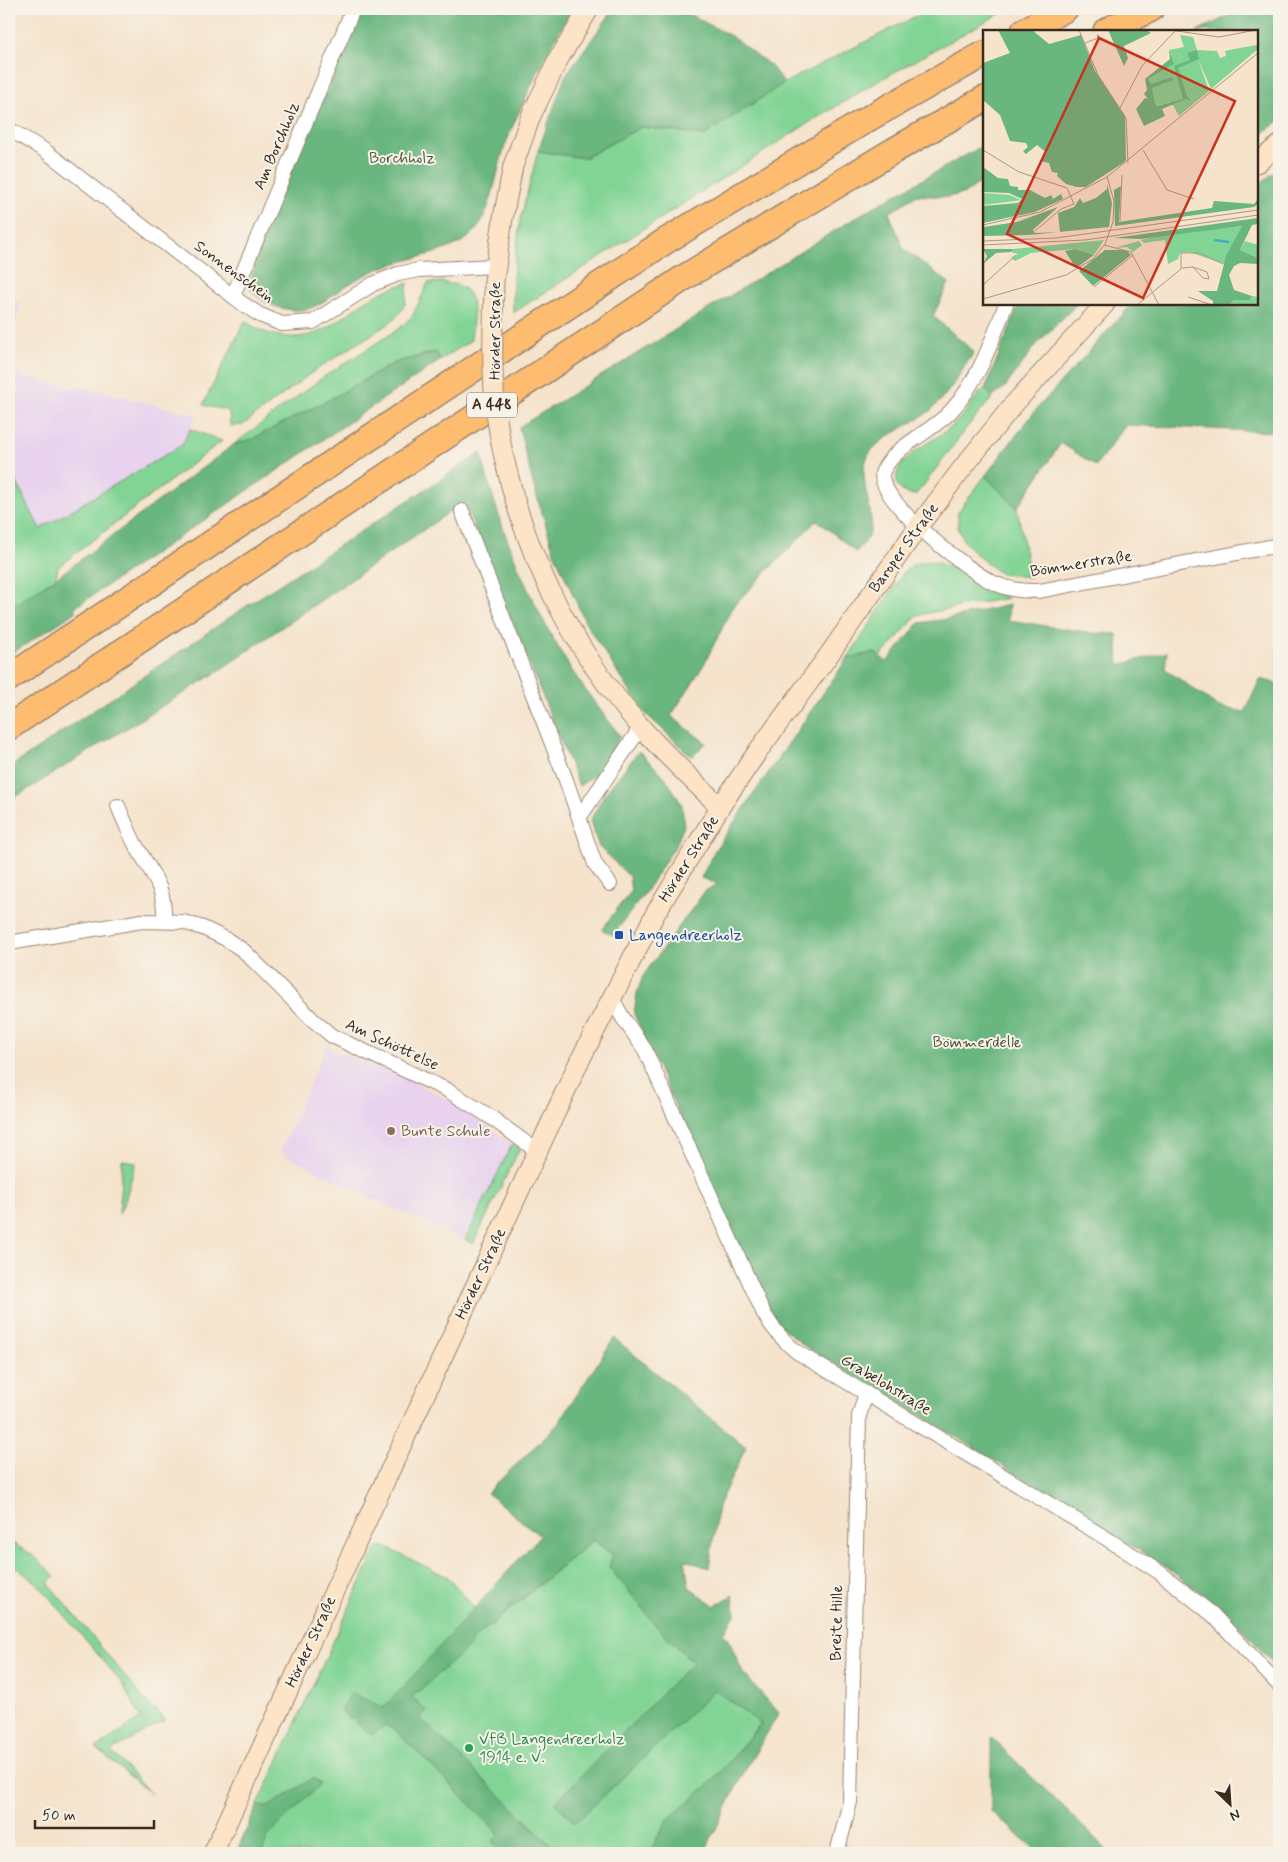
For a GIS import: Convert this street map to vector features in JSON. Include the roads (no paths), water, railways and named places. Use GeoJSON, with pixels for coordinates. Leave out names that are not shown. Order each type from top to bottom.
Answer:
{"type":"FeatureCollection","features":[{"type":"Feature","properties":{"kind":"highway"},"geometry":{"type":"LineString","coordinates":[[1026,30],[1065,9]]}},
{"type":"Feature","properties":{"kind":"highway"},"geometry":{"type":"LineString","coordinates":[[1108,30],[1151,9]]}},
{"type":"Feature","properties":{"kind":"highway","name":"A 448"},"geometry":{"type":"LineString","coordinates":[[9,678],[664,242],[871,117],[983,55]]}},
{"type":"Feature","properties":{"kind":"highway","name":"A 448"},"geometry":{"type":"LineString","coordinates":[[9,727],[685,277],[893,151],[983,100]]}},
{"type":"Feature","properties":{"kind":"main road","name":"Hörder Straße"},"geometry":{"type":"LineString","coordinates":[[213,1853],[611,997],[655,914],[720,807],[641,727],[605,681],[564,616],[545,579],[527,536],[507,470],[499,431],[493,357],[495,274],[513,166],[532,116],[558,60],[589,9]]}},
{"type":"Feature","properties":{"kind":"main road"},"geometry":{"type":"LineString","coordinates":[[1258,162],[1279,145]]}},
{"type":"Feature","properties":{"kind":"main road","name":"Baroper Straße"},"geometry":{"type":"LineString","coordinates":[[720,807],[918,527],[961,470],[1013,405],[1104,305]]}},
{"type":"Feature","properties":{"kind":"street","name":"Am Borchholz"},"geometry":{"type":"LineString","coordinates":[[233,296],[354,9]]}},
{"type":"Feature","properties":{"kind":"street","name":"Sonnenschein"},"geometry":{"type":"LineString","coordinates":[[9,130],[44,150],[233,296],[260,315],[282,324],[313,322],[373,284],[398,274],[419,270],[495,274]]}},
{"type":"Feature","properties":{"kind":"street","name":"Bömmerstraße"},"geometry":{"type":"LineString","coordinates":[[1006,305],[991,345],[963,397],[942,420],[889,461],[884,470],[882,477],[885,488],[927,536],[992,582],[1006,588],[1039,591],[1279,545]]}},
{"type":"Feature","properties":{"kind":"street"},"geometry":{"type":"LineString","coordinates":[[462,511],[566,780],[595,864],[610,884]]}},
{"type":"Feature","properties":{"kind":"street"},"geometry":{"type":"LineString","coordinates":[[579,818],[641,727]]}},
{"type":"Feature","properties":{"kind":"street"},"geometry":{"type":"LineString","coordinates":[[118,806],[134,842],[158,883],[164,908],[164,920]]}},
{"type":"Feature","properties":{"kind":"street","name":"Am Schöttelse"},"geometry":{"type":"LineString","coordinates":[[9,943],[142,921],[164,920],[183,922],[202,928],[226,939],[244,951],[308,1015],[332,1036],[447,1090],[489,1116],[538,1151]]}},
{"type":"Feature","properties":{"kind":"street","name":"Grabelohstraße"},"geometry":{"type":"LineString","coordinates":[[611,997],[622,1018],[646,1050],[770,1324],[783,1341],[797,1352],[1101,1535],[1162,1574],[1207,1609],[1279,1685]]}},
{"type":"Feature","properties":{"kind":"street","name":"Breite Hille"},"geometry":{"type":"LineString","coordinates":[[837,1853],[850,1802],[859,1416],[866,1393]]}},
{"type":"Feature","properties":{"kind":"place","name":"Langendreerholz"},"geometry":{"type":"Point","coordinates":[619,935]}},
{"type":"Feature","properties":{"kind":"place","name":"Bunte Schule"},"geometry":{"type":"Point","coordinates":[391,1131]}},
{"type":"Feature","properties":{"kind":"place","name":"VfB Langendreerholz 1914 e. V."},"geometry":{"type":"Point","coordinates":[469,1748]}},
{"type":"Feature","properties":{"kind":"park label","name":"Borchholz"},"geometry":{"type":"Point","coordinates":[402,158]}},
{"type":"Feature","properties":{"kind":"park label","name":"Bömmerdelle"},"geometry":{"type":"Point","coordinates":[977,1042]}}]}
